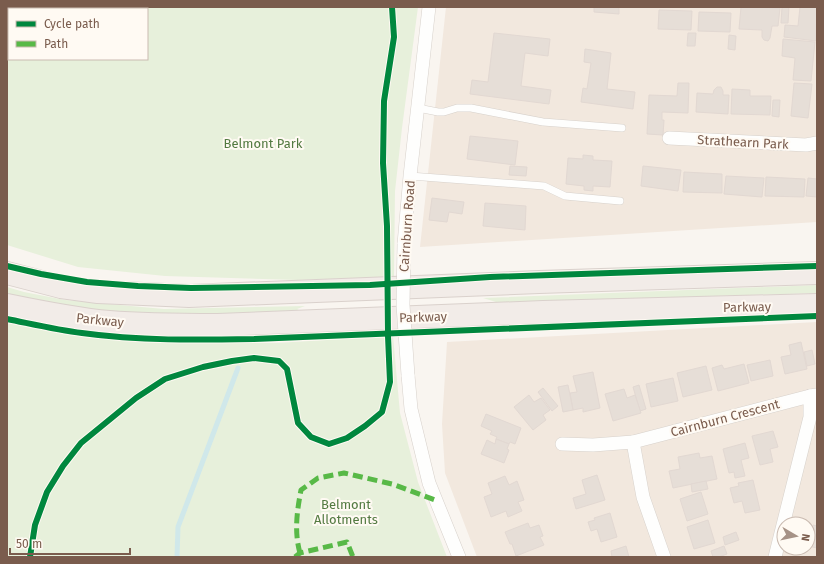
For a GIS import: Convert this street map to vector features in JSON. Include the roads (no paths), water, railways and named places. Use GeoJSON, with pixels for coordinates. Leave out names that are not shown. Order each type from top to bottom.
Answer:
{"type":"FeatureCollection","features":[{"type":"Feature","properties":{"kind":"highway"},"geometry":{"type":"LineString","coordinates":[[7,273],[61,287],[98,292],[189,296],[817,273]]}},
{"type":"Feature","properties":{"kind":"highway","name":"Parkway"},"geometry":{"type":"LineString","coordinates":[[7,305],[48,314],[108,322],[168,325],[218,325],[543,312],[817,305]]}},
{"type":"Feature","properties":{"kind":"street","name":"Cairnburn Road"},"geometry":{"type":"LineString","coordinates":[[429,7],[404,244],[403,305],[411,409],[429,483],[459,557]]}},
{"type":"Feature","properties":{"kind":"street","name":"Strathearn Park"},"geometry":{"type":"LineString","coordinates":[[669,138],[806,145],[817,143]]}},
{"type":"Feature","properties":{"kind":"street","name":"Cairnburn Crescent"},"geometry":{"type":"LineString","coordinates":[[562,444],[593,445],[633,442],[814,395]]}},
{"type":"Feature","properties":{"kind":"street"},"geometry":{"type":"LineString","coordinates":[[775,557],[810,417],[814,395]]}},
{"type":"Feature","properties":{"kind":"street"},"geometry":{"type":"LineString","coordinates":[[633,442],[643,497],[664,557]]}},
{"type":"Feature","properties":{"kind":"lane"},"geometry":{"type":"LineString","coordinates":[[418,108],[438,112],[444,112],[457,108],[471,108],[543,122],[622,128]]}},
{"type":"Feature","properties":{"kind":"lane"},"geometry":{"type":"LineString","coordinates":[[410,176],[544,186],[565,196],[620,201]]}},
{"type":"Feature","properties":{"kind":"waterway"},"geometry":{"type":"LineString","coordinates":[[177,557],[178,527],[238,368]]}},
{"type":"Feature","properties":{"kind":"park label","name":"Belmont Park"},"geometry":{"type":"Point","coordinates":[263,143]}},
{"type":"Feature","properties":{"kind":"park label","name":"Belmont Allotments"},"geometry":{"type":"Point","coordinates":[346,512]}}]}
